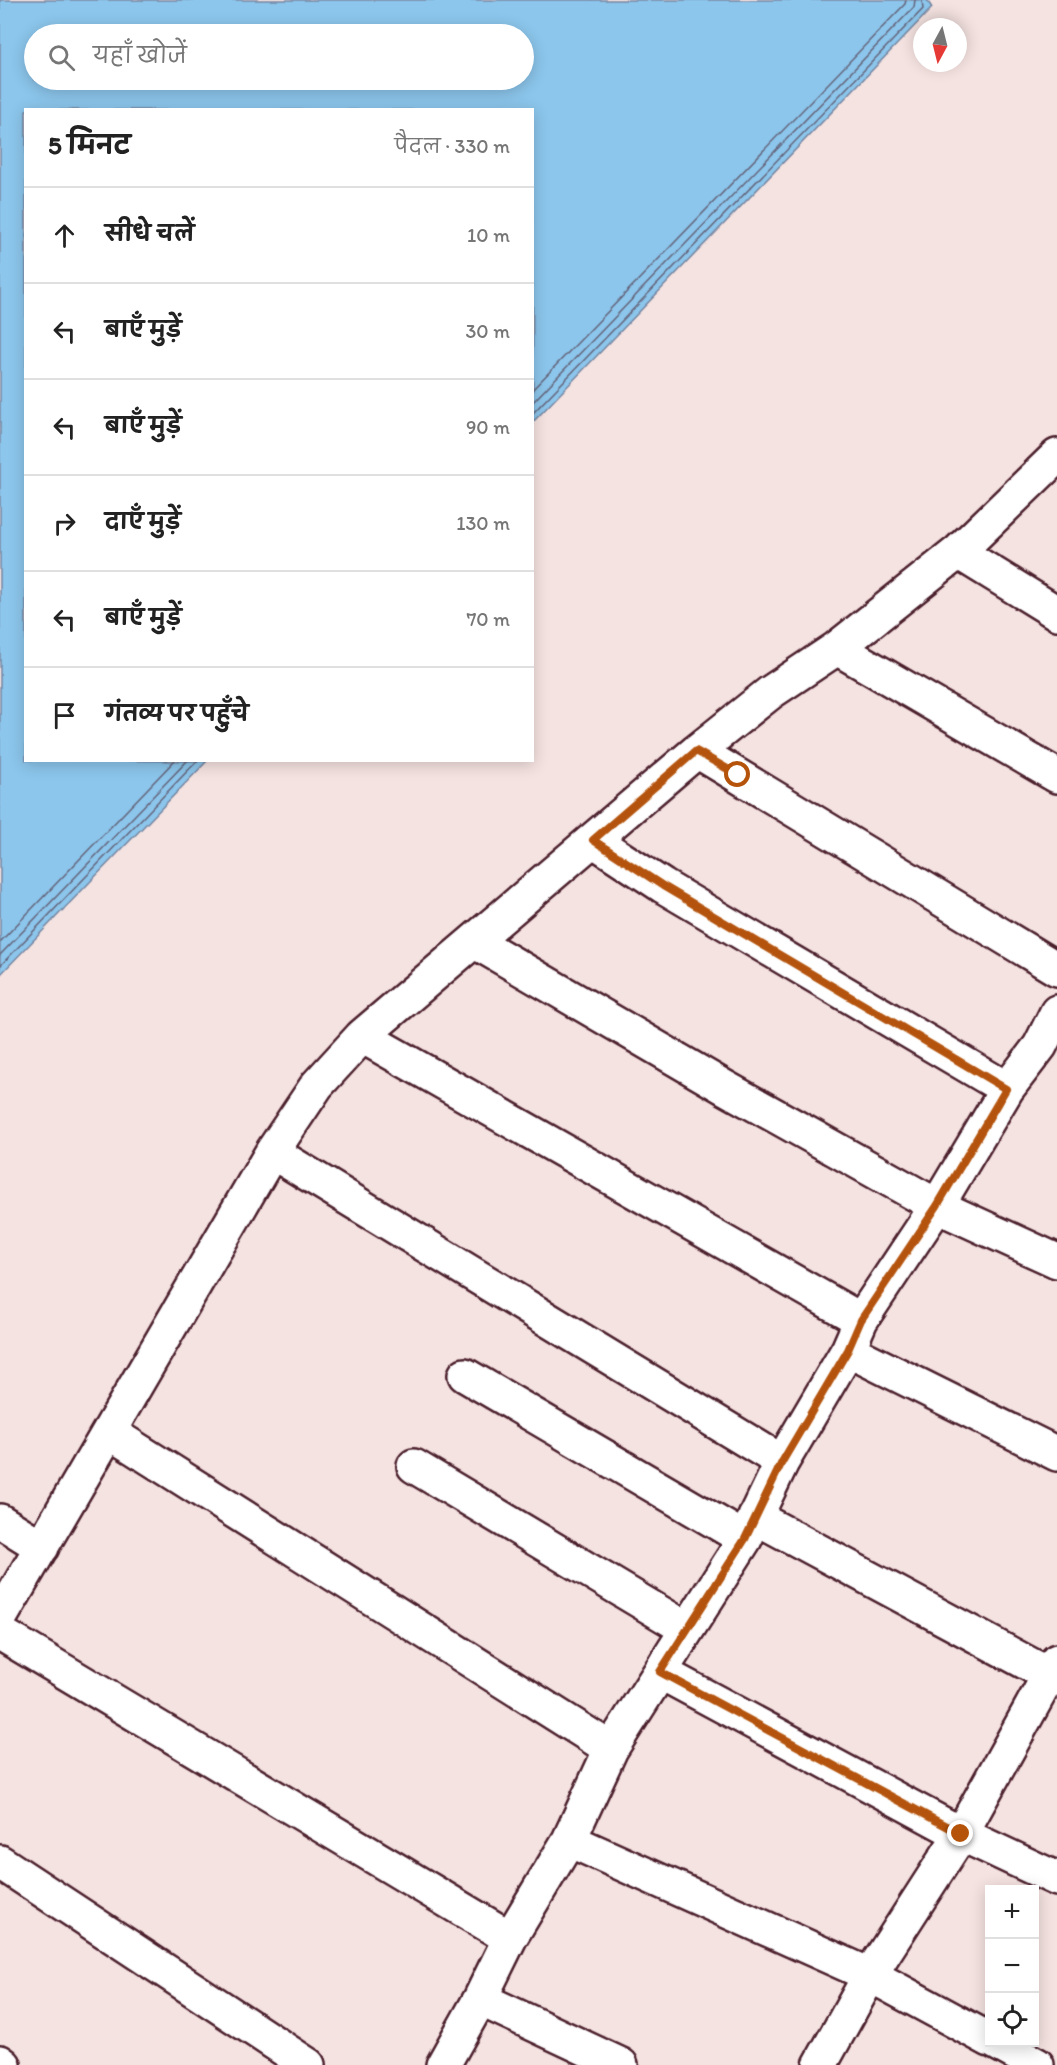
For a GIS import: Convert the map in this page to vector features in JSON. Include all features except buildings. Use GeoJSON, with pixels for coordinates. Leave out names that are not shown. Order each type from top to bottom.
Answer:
{"type":"FeatureCollection","features":[{"type":"Feature","properties":{"kind":"street"},"geometry":{"type":"LineString","coordinates":[[0,1618],[272,1152],[317,1085],[362,1036],[696,751],[771,692],[837,648],[958,552],[1057,456]]}},
{"type":"Feature","properties":{"kind":"street"},"geometry":{"type":"LineString","coordinates":[[958,552],[1057,613]]}},
{"type":"Feature","properties":{"kind":"street"},"geometry":{"type":"LineString","coordinates":[[837,648],[1057,776]]}},
{"type":"Feature","properties":{"kind":"street"},"geometry":{"type":"LineString","coordinates":[[696,751],[1057,969]]}},
{"type":"Feature","properties":{"kind":"street"},"geometry":{"type":"LineString","coordinates":[[593,840],[663,886],[1006,1089]]}},
{"type":"Feature","properties":{"kind":"street"},"geometry":{"type":"LineString","coordinates":[[474,941],[724,1087],[937,1206],[1057,1261]]}},
{"type":"Feature","properties":{"kind":"street"},"geometry":{"type":"LineString","coordinates":[[442,2065],[480,1999],[510,1938],[569,1840],[611,1749],[750,1528],[782,1462],[848,1350],[861,1320],[937,1206],[1006,1089],[1048,1051],[1057,1012]]}},
{"type":"Feature","properties":{"kind":"street"},"geometry":{"type":"LineString","coordinates":[[362,1036],[861,1320]]}},
{"type":"Feature","properties":{"kind":"street"},"geometry":{"type":"LineString","coordinates":[[272,1152],[782,1462]]}},
{"type":"Feature","properties":{"kind":"street"},"geometry":{"type":"LineString","coordinates":[[848,1350],[1057,1454]]}},
{"type":"Feature","properties":{"kind":"street"},"geometry":{"type":"LineString","coordinates":[[465,1375],[750,1528],[1054,1672],[961,1834],[870,1976],[820,2065]]}},
{"type":"Feature","properties":{"kind":"street"},"geometry":{"type":"LineString","coordinates":[[109,1432],[611,1749]]}},
{"type":"Feature","properties":{"kind":"street"},"geometry":{"type":"LineString","coordinates":[[414,1467],[687,1629]]}},
{"type":"Feature","properties":{"kind":"street"},"geometry":{"type":"LineString","coordinates":[[0,1521],[42,1547]]}},
{"type":"Feature","properties":{"kind":"street"},"geometry":{"type":"LineString","coordinates":[[0,1633],[510,1938]]}},
{"type":"Feature","properties":{"kind":"street"},"geometry":{"type":"LineString","coordinates":[[660,1672],[961,1834],[1057,1879]]}},
{"type":"Feature","properties":{"kind":"street"},"geometry":{"type":"LineString","coordinates":[[569,1840],[870,1976],[985,2037]]}},
{"type":"Feature","properties":{"kind":"street"},"geometry":{"type":"LineString","coordinates":[[0,1862],[308,2065]]}},
{"type":"Feature","properties":{"kind":"street"},"geometry":{"type":"LineString","coordinates":[[480,1999],[621,2065]]}},
{"type":"Feature","properties":{"kind":"street"},"geometry":{"type":"LineString","coordinates":[[1003,2047],[1037,2065]]}},
{"type":"Feature","properties":{"kind":"street"},"geometry":{"type":"LineString","coordinates":[[0,2062],[4,2065]]}},
{"type":"Feature","properties":{"kind":"water"},"geometry":{"type":"Polygon","coordinates":[[[0,0],[927,0],[932,8],[922,18],[913,18],[913,28],[534,421],[534,108],[24,108],[24,762],[206,762],[0,975],[0,0]]]}},
{"type":"Feature","properties":{"kind":"route"},"geometry":{"type":"LineString","coordinates":[[738,775],[696,751],[593,840],[663,886],[1006,1089],[937,1206],[861,1320],[848,1350],[782,1462],[745,1539],[660,1672],[961,1834]]}}]}
